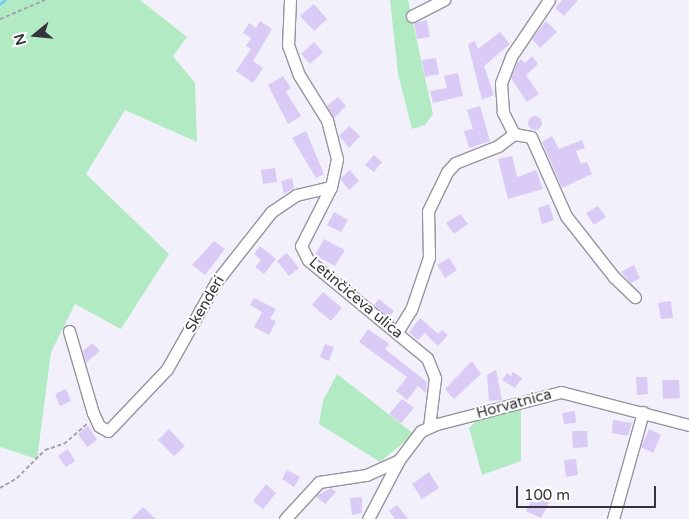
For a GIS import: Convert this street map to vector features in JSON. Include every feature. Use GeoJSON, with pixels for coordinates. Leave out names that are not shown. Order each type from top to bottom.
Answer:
{"type":"FeatureCollection","features":[{"type":"Feature","properties":{"kind":"street","name":"Letinčićeva ulica"},"geometry":{"type":"LineString","coordinates":[[290,0],[288,45],[299,75],[327,120],[336,149],[331,187],[302,239],[304,254],[423,353],[433,368],[436,392],[429,427]]}},
{"type":"Feature","properties":{"kind":"street"},"geometry":{"type":"LineString","coordinates":[[412,16],[444,0]]}},
{"type":"Feature","properties":{"kind":"street"},"geometry":{"type":"LineString","coordinates":[[514,134],[504,112],[501,82],[512,55],[543,3]]}},
{"type":"Feature","properties":{"kind":"street"},"geometry":{"type":"LineString","coordinates":[[396,332],[411,310],[429,257],[428,211],[447,172],[455,163],[498,146],[514,134],[531,137],[566,216],[614,277],[635,297]]}},
{"type":"Feature","properties":{"kind":"street","name":"Skenderi"},"geometry":{"type":"LineString","coordinates":[[96,419],[103,431],[112,429],[167,369],[216,282],[271,212],[296,195],[331,187]]}},
{"type":"Feature","properties":{"kind":"street"},"geometry":{"type":"LineString","coordinates":[[69,331],[96,419]]}},
{"type":"Feature","properties":{"kind":"street","name":"Horvatnica"},"geometry":{"type":"LineString","coordinates":[[429,427],[552,393],[643,412],[689,425]]}},
{"type":"Feature","properties":{"kind":"street"},"geometry":{"type":"LineString","coordinates":[[613,519],[643,412]]}},
{"type":"Feature","properties":{"kind":"street"},"geometry":{"type":"LineString","coordinates":[[368,519],[399,460],[429,427]]}},
{"type":"Feature","properties":{"kind":"street"},"geometry":{"type":"LineString","coordinates":[[285,519],[319,482],[366,474],[399,460]]}},
{"type":"Feature","properties":{"kind":"path"},"geometry":{"type":"LineString","coordinates":[[0,19],[46,0]]}},
{"type":"Feature","properties":{"kind":"path"},"geometry":{"type":"LineString","coordinates":[[0,488],[17,478],[46,450],[64,444],[96,419]]}},
{"type":"Feature","properties":{"kind":"green space"},"geometry":{"type":"Polygon","coordinates":[[[0,0],[140,0],[187,37],[173,56],[195,83],[197,142],[125,110],[86,174],[169,254],[121,329],[75,304],[51,352],[37,459],[0,447],[0,0]]]}},
{"type":"Feature","properties":{"kind":"green space"},"geometry":{"type":"Polygon","coordinates":[[[390,0],[408,0],[433,114],[425,125],[412,129],[398,74],[390,0]]]}},
{"type":"Feature","properties":{"kind":"green space"},"geometry":{"type":"Polygon","coordinates":[[[337,374],[414,434],[380,462],[319,424],[323,401],[337,374]]]}},
{"type":"Feature","properties":{"kind":"green space"},"geometry":{"type":"Polygon","coordinates":[[[521,405],[521,461],[482,475],[469,428],[480,417],[521,405]]]}},
{"type":"Feature","properties":{"kind":"building"},"geometry":{"type":"Polygon","coordinates":[[[562,0],[578,0],[564,16],[555,8],[562,0]]]}},
{"type":"Feature","properties":{"kind":"building"},"geometry":{"type":"Polygon","coordinates":[[[314,4],[327,19],[314,31],[300,16],[314,4]]]}},
{"type":"Feature","properties":{"kind":"building"},"geometry":{"type":"Polygon","coordinates":[[[427,20],[430,37],[417,39],[414,23],[427,20]]]}},
{"type":"Feature","properties":{"kind":"building"},"geometry":{"type":"Polygon","coordinates":[[[260,21],[272,29],[253,61],[263,68],[253,83],[236,71],[251,49],[246,46],[251,38],[243,33],[249,23],[256,28],[260,21]]]}},
{"type":"Feature","properties":{"kind":"building"},"geometry":{"type":"Polygon","coordinates":[[[546,21],[557,32],[540,48],[532,39],[546,21]]]}},
{"type":"Feature","properties":{"kind":"building"},"geometry":{"type":"Polygon","coordinates":[[[500,32],[510,44],[484,66],[494,95],[482,100],[468,44],[475,41],[478,49],[500,32]]]}},
{"type":"Feature","properties":{"kind":"building"},"geometry":{"type":"Polygon","coordinates":[[[314,42],[323,52],[310,64],[301,54],[314,42]]]}},
{"type":"Feature","properties":{"kind":"building"},"geometry":{"type":"Polygon","coordinates":[[[532,56],[538,64],[526,75],[539,94],[527,102],[511,78],[517,63],[521,59],[525,63],[532,56]]]}},
{"type":"Feature","properties":{"kind":"building"},"geometry":{"type":"Polygon","coordinates":[[[436,58],[439,74],[425,77],[422,60],[436,58]]]}},
{"type":"Feature","properties":{"kind":"building"},"geometry":{"type":"Polygon","coordinates":[[[458,73],[463,96],[433,103],[430,91],[447,88],[444,76],[458,73]]]}},
{"type":"Feature","properties":{"kind":"building"},"geometry":{"type":"Polygon","coordinates":[[[283,76],[291,88],[286,92],[301,116],[288,124],[268,85],[283,76]]]}},
{"type":"Feature","properties":{"kind":"building"},"geometry":{"type":"Polygon","coordinates":[[[338,97],[346,106],[334,118],[327,106],[338,97]]]}},
{"type":"Feature","properties":{"kind":"building"},"geometry":{"type":"Polygon","coordinates":[[[480,106],[490,141],[469,148],[464,131],[473,129],[467,110],[480,106]]]}},
{"type":"Feature","properties":{"kind":"building"},"geometry":{"type":"Polygon","coordinates":[[[532,116],[538,116],[542,123],[538,130],[532,130],[528,126],[528,120],[532,116]]]}},
{"type":"Feature","properties":{"kind":"building"},"geometry":{"type":"Polygon","coordinates":[[[349,126],[360,136],[349,148],[339,136],[349,126]]]}},
{"type":"Feature","properties":{"kind":"building"},"geometry":{"type":"Polygon","coordinates":[[[306,131],[324,174],[316,178],[292,138],[306,131]]]}},
{"type":"Feature","properties":{"kind":"building"},"geometry":{"type":"Polygon","coordinates":[[[552,136],[559,149],[582,140],[585,148],[576,151],[581,164],[587,162],[592,174],[562,188],[542,142],[552,136]]]}},
{"type":"Feature","properties":{"kind":"building"},"geometry":{"type":"Polygon","coordinates":[[[374,155],[382,162],[374,172],[365,165],[374,155]]]}},
{"type":"Feature","properties":{"kind":"building"},"geometry":{"type":"Polygon","coordinates":[[[512,156],[517,177],[536,170],[543,189],[508,199],[498,159],[512,156]]]}},
{"type":"Feature","properties":{"kind":"building"},"geometry":{"type":"Polygon","coordinates":[[[275,168],[277,182],[263,184],[261,170],[275,168]]]}},
{"type":"Feature","properties":{"kind":"building"},"geometry":{"type":"Polygon","coordinates":[[[350,170],[359,181],[349,190],[340,179],[350,170]]]}},
{"type":"Feature","properties":{"kind":"building"},"geometry":{"type":"Polygon","coordinates":[[[292,178],[294,188],[284,194],[281,181],[292,178]]]}},
{"type":"Feature","properties":{"kind":"building"},"geometry":{"type":"Polygon","coordinates":[[[549,204],[554,220],[542,224],[538,208],[549,204]]]}},
{"type":"Feature","properties":{"kind":"building"},"geometry":{"type":"Polygon","coordinates":[[[598,206],[606,217],[594,225],[586,213],[598,206]]]}},
{"type":"Feature","properties":{"kind":"building"},"geometry":{"type":"Polygon","coordinates":[[[334,212],[348,220],[341,232],[327,225],[334,212]]]}},
{"type":"Feature","properties":{"kind":"building"},"geometry":{"type":"Polygon","coordinates":[[[460,214],[468,224],[454,234],[446,223],[460,214]]]}},
{"type":"Feature","properties":{"kind":"building"},"geometry":{"type":"Polygon","coordinates":[[[324,239],[345,250],[335,266],[315,255],[324,239]]]}},
{"type":"Feature","properties":{"kind":"building"},"geometry":{"type":"Polygon","coordinates":[[[214,241],[225,249],[205,275],[192,265],[214,241]]]}},
{"type":"Feature","properties":{"kind":"building"},"geometry":{"type":"Polygon","coordinates":[[[260,246],[276,259],[264,274],[255,267],[261,260],[254,254],[260,246]]]}},
{"type":"Feature","properties":{"kind":"building"},"geometry":{"type":"Polygon","coordinates":[[[287,253],[299,268],[289,276],[277,261],[287,253]]]}},
{"type":"Feature","properties":{"kind":"building"},"geometry":{"type":"Polygon","coordinates":[[[449,258],[457,270],[445,278],[437,265],[449,258]]]}},
{"type":"Feature","properties":{"kind":"building"},"geometry":{"type":"Polygon","coordinates":[[[634,265],[640,278],[631,283],[621,272],[634,265]]]}},
{"type":"Feature","properties":{"kind":"building"},"geometry":{"type":"Polygon","coordinates":[[[323,292],[342,308],[331,321],[312,305],[323,292]]]}},
{"type":"Feature","properties":{"kind":"building"},"geometry":{"type":"Polygon","coordinates":[[[254,298],[276,309],[270,319],[276,321],[269,335],[254,327],[262,312],[250,305],[254,298]]]}},
{"type":"Feature","properties":{"kind":"building"},"geometry":{"type":"Polygon","coordinates":[[[379,299],[394,311],[389,317],[374,305],[379,299]]]}},
{"type":"Feature","properties":{"kind":"building"},"geometry":{"type":"Polygon","coordinates":[[[671,301],[673,318],[661,319],[658,303],[671,301]]]}},
{"type":"Feature","properties":{"kind":"building"},"geometry":{"type":"Polygon","coordinates":[[[420,318],[438,334],[442,330],[448,335],[438,346],[425,333],[418,340],[409,332],[420,318]]]}},
{"type":"Feature","properties":{"kind":"building"},"geometry":{"type":"Polygon","coordinates":[[[368,329],[389,344],[385,349],[427,382],[426,393],[418,386],[407,400],[396,391],[407,377],[359,342],[368,329]]]}},
{"type":"Feature","properties":{"kind":"building"},"geometry":{"type":"Polygon","coordinates":[[[92,343],[100,351],[86,363],[83,351],[92,343]]]}},
{"type":"Feature","properties":{"kind":"building"},"geometry":{"type":"Polygon","coordinates":[[[325,344],[334,347],[329,361],[320,357],[325,344]]]}},
{"type":"Feature","properties":{"kind":"building"},"geometry":{"type":"Polygon","coordinates":[[[472,361],[481,374],[454,399],[445,389],[472,361]]]}},
{"type":"Feature","properties":{"kind":"building"},"geometry":{"type":"Polygon","coordinates":[[[496,370],[502,400],[489,401],[487,375],[496,370]]]}},
{"type":"Feature","properties":{"kind":"building"},"geometry":{"type":"Polygon","coordinates":[[[513,372],[522,378],[515,388],[502,380],[507,373],[511,376],[513,372]]]}},
{"type":"Feature","properties":{"kind":"building"},"geometry":{"type":"Polygon","coordinates":[[[636,377],[647,377],[648,394],[637,395],[636,377]]]}},
{"type":"Feature","properties":{"kind":"building"},"geometry":{"type":"Polygon","coordinates":[[[662,380],[679,380],[680,398],[663,399],[662,380]]]}},
{"type":"Feature","properties":{"kind":"building"},"geometry":{"type":"Polygon","coordinates":[[[66,389],[71,401],[60,406],[55,394],[66,389]]]}},
{"type":"Feature","properties":{"kind":"building"},"geometry":{"type":"Polygon","coordinates":[[[402,399],[414,408],[401,423],[389,414],[402,399]]]}},
{"type":"Feature","properties":{"kind":"building"},"geometry":{"type":"Polygon","coordinates":[[[575,411],[576,423],[564,424],[562,413],[575,411]]]}},
{"type":"Feature","properties":{"kind":"building"},"geometry":{"type":"Polygon","coordinates":[[[613,420],[632,423],[628,436],[612,433],[613,420]]]}},
{"type":"Feature","properties":{"kind":"building"},"geometry":{"type":"Polygon","coordinates":[[[88,426],[97,440],[87,447],[78,434],[88,426]]]}},
{"type":"Feature","properties":{"kind":"building"},"geometry":{"type":"Polygon","coordinates":[[[169,429],[185,446],[174,456],[158,440],[169,429]]]}},
{"type":"Feature","properties":{"kind":"building"},"geometry":{"type":"Polygon","coordinates":[[[649,429],[661,435],[653,453],[641,447],[649,429]]]}},
{"type":"Feature","properties":{"kind":"building"},"geometry":{"type":"Polygon","coordinates":[[[572,431],[587,431],[588,447],[573,448],[572,431]]]}},
{"type":"Feature","properties":{"kind":"building"},"geometry":{"type":"Polygon","coordinates":[[[68,449],[75,461],[66,467],[58,456],[68,449]]]}},
{"type":"Feature","properties":{"kind":"building"},"geometry":{"type":"Polygon","coordinates":[[[576,459],[578,475],[566,477],[564,460],[576,459]]]}},
{"type":"Feature","properties":{"kind":"building"},"geometry":{"type":"Polygon","coordinates":[[[287,470],[300,477],[294,487],[282,479],[287,470]]]}},
{"type":"Feature","properties":{"kind":"building"},"geometry":{"type":"Polygon","coordinates":[[[429,472],[439,488],[422,499],[412,484],[429,472]]]}},
{"type":"Feature","properties":{"kind":"building"},"geometry":{"type":"Polygon","coordinates":[[[266,484],[276,493],[263,509],[253,501],[266,484]]]}},
{"type":"Feature","properties":{"kind":"building"},"geometry":{"type":"Polygon","coordinates":[[[331,488],[336,492],[325,504],[316,496],[331,488]]]}},
{"type":"Feature","properties":{"kind":"building"},"geometry":{"type":"Polygon","coordinates":[[[541,496],[550,500],[541,518],[526,511],[531,501],[537,503],[541,496]]]}},
{"type":"Feature","properties":{"kind":"building"},"geometry":{"type":"Polygon","coordinates":[[[362,497],[362,513],[352,515],[350,498],[362,497]]]}},
{"type":"Feature","properties":{"kind":"building"},"geometry":{"type":"Polygon","coordinates":[[[397,505],[408,519],[395,519],[389,511],[397,505]]]}},
{"type":"Feature","properties":{"kind":"building"},"geometry":{"type":"Polygon","coordinates":[[[143,507],[156,519],[131,519],[143,507]]]}},
{"type":"Feature","properties":{"kind":"waterway"},"geometry":{"type":"LineString","coordinates":[[0,4],[5,0]]}}]}
